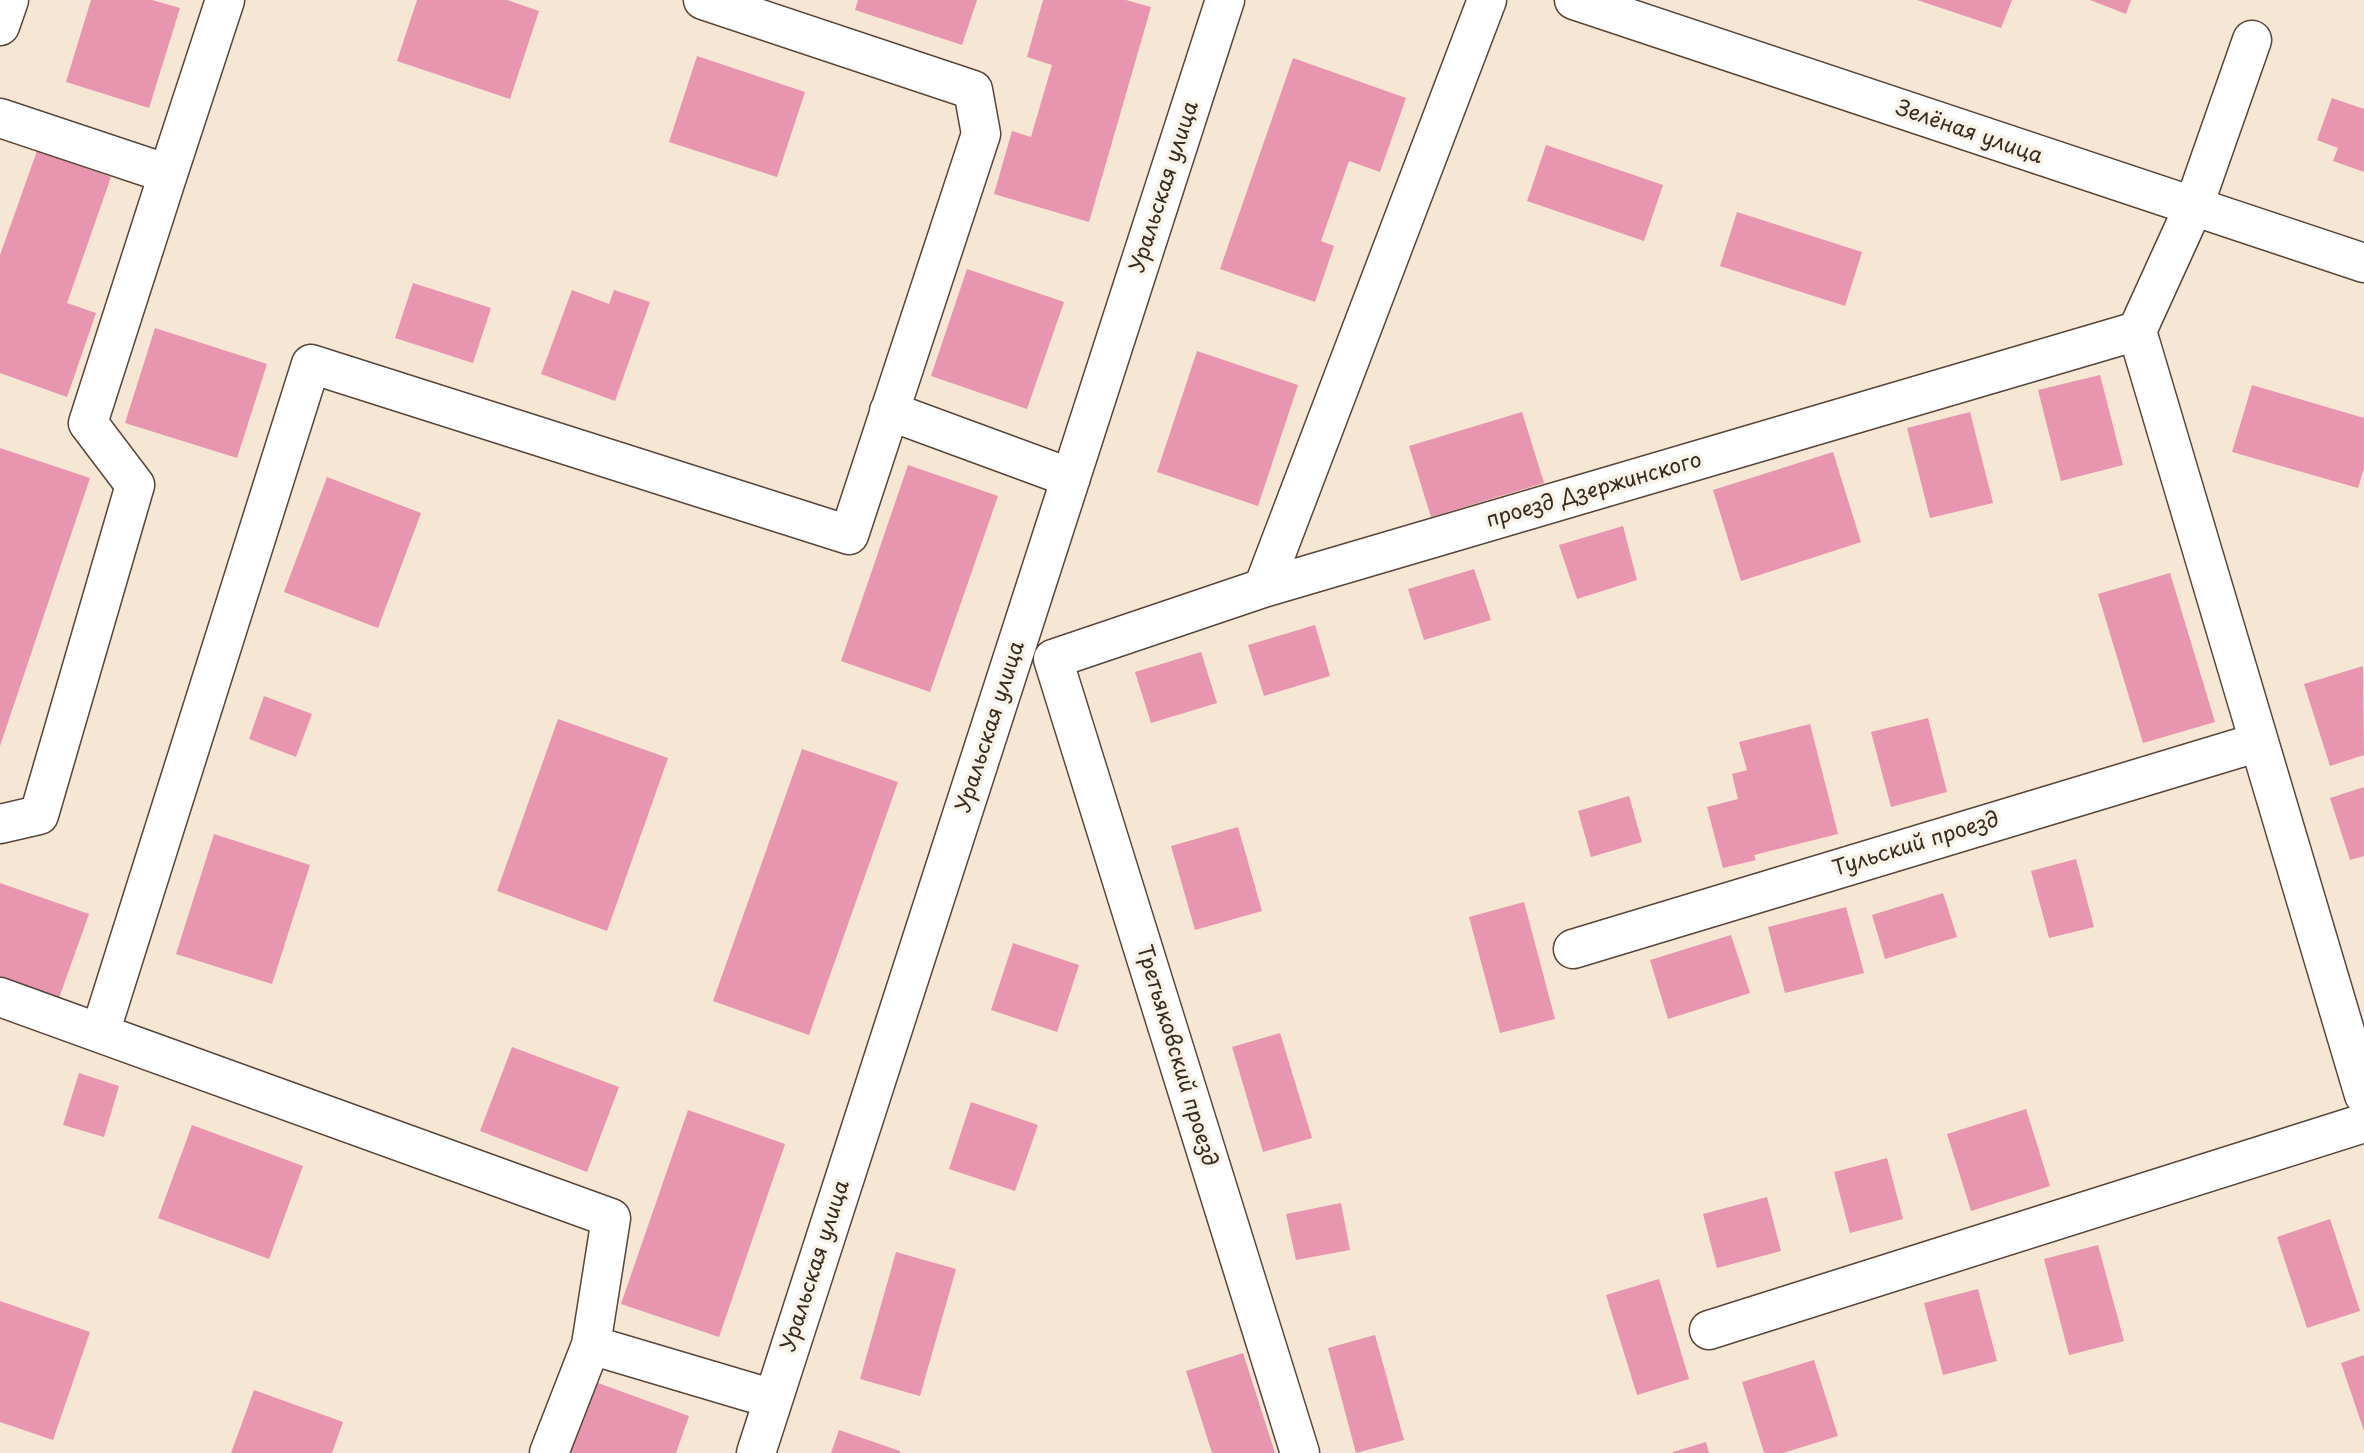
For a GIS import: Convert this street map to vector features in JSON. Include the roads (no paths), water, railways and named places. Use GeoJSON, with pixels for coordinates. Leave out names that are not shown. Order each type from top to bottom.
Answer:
{"type":"FeatureCollection","features":[{"type":"Feature","properties":{"kind":"street"},"geometry":{"type":"LineString","coordinates":[[0,26],[9,0]]}},
{"type":"Feature","properties":{"kind":"street"},"geometry":{"type":"LineString","coordinates":[[0,824],[39,815],[135,485],[88,423],[225,0]]}},
{"type":"Feature","properties":{"kind":"street"},"geometry":{"type":"LineString","coordinates":[[100,1033],[311,364],[849,535],[981,134],[973,90],[703,0]]}},
{"type":"Feature","properties":{"kind":"street","name":"Уральская улица"},"geometry":{"type":"LineString","coordinates":[[756,1453],[1225,0]]}},
{"type":"Feature","properties":{"kind":"street"},"geometry":{"type":"LineString","coordinates":[[1264,588],[1487,0]]}},
{"type":"Feature","properties":{"kind":"street","name":"Зелёная улица"},"geometry":{"type":"LineString","coordinates":[[1574,0],[2364,263]]}},
{"type":"Feature","properties":{"kind":"street"},"geometry":{"type":"LineString","coordinates":[[2252,40],[2193,208],[2137,331],[2364,1095]]}},
{"type":"Feature","properties":{"kind":"street"},"geometry":{"type":"LineString","coordinates":[[0,118],[168,174]]}},
{"type":"Feature","properties":{"kind":"street","name":"проезд Дзержинского"},"geometry":{"type":"LineString","coordinates":[[1053,659],[1264,588],[2137,331]]}},
{"type":"Feature","properties":{"kind":"street"},"geometry":{"type":"LineString","coordinates":[[890,411],[1071,478]]}},
{"type":"Feature","properties":{"kind":"street"},"geometry":{"type":"LineString","coordinates":[[1017,646],[1053,659]]}},
{"type":"Feature","properties":{"kind":"street","name":"Третьяковский проезд"},"geometry":{"type":"LineString","coordinates":[[1053,659],[1300,1453]]}},
{"type":"Feature","properties":{"kind":"street","name":"Тульский проезд"},"geometry":{"type":"LineString","coordinates":[[1573,949],[2259,742]]}},
{"type":"Feature","properties":{"kind":"street"},"geometry":{"type":"LineString","coordinates":[[0,997],[611,1218],[592,1345],[549,1453]]}},
{"type":"Feature","properties":{"kind":"street"},"geometry":{"type":"LineString","coordinates":[[1709,1330],[2364,1123]]}},
{"type":"Feature","properties":{"kind":"street"},"geometry":{"type":"LineString","coordinates":[[592,1345],[773,1399]]}}]}
